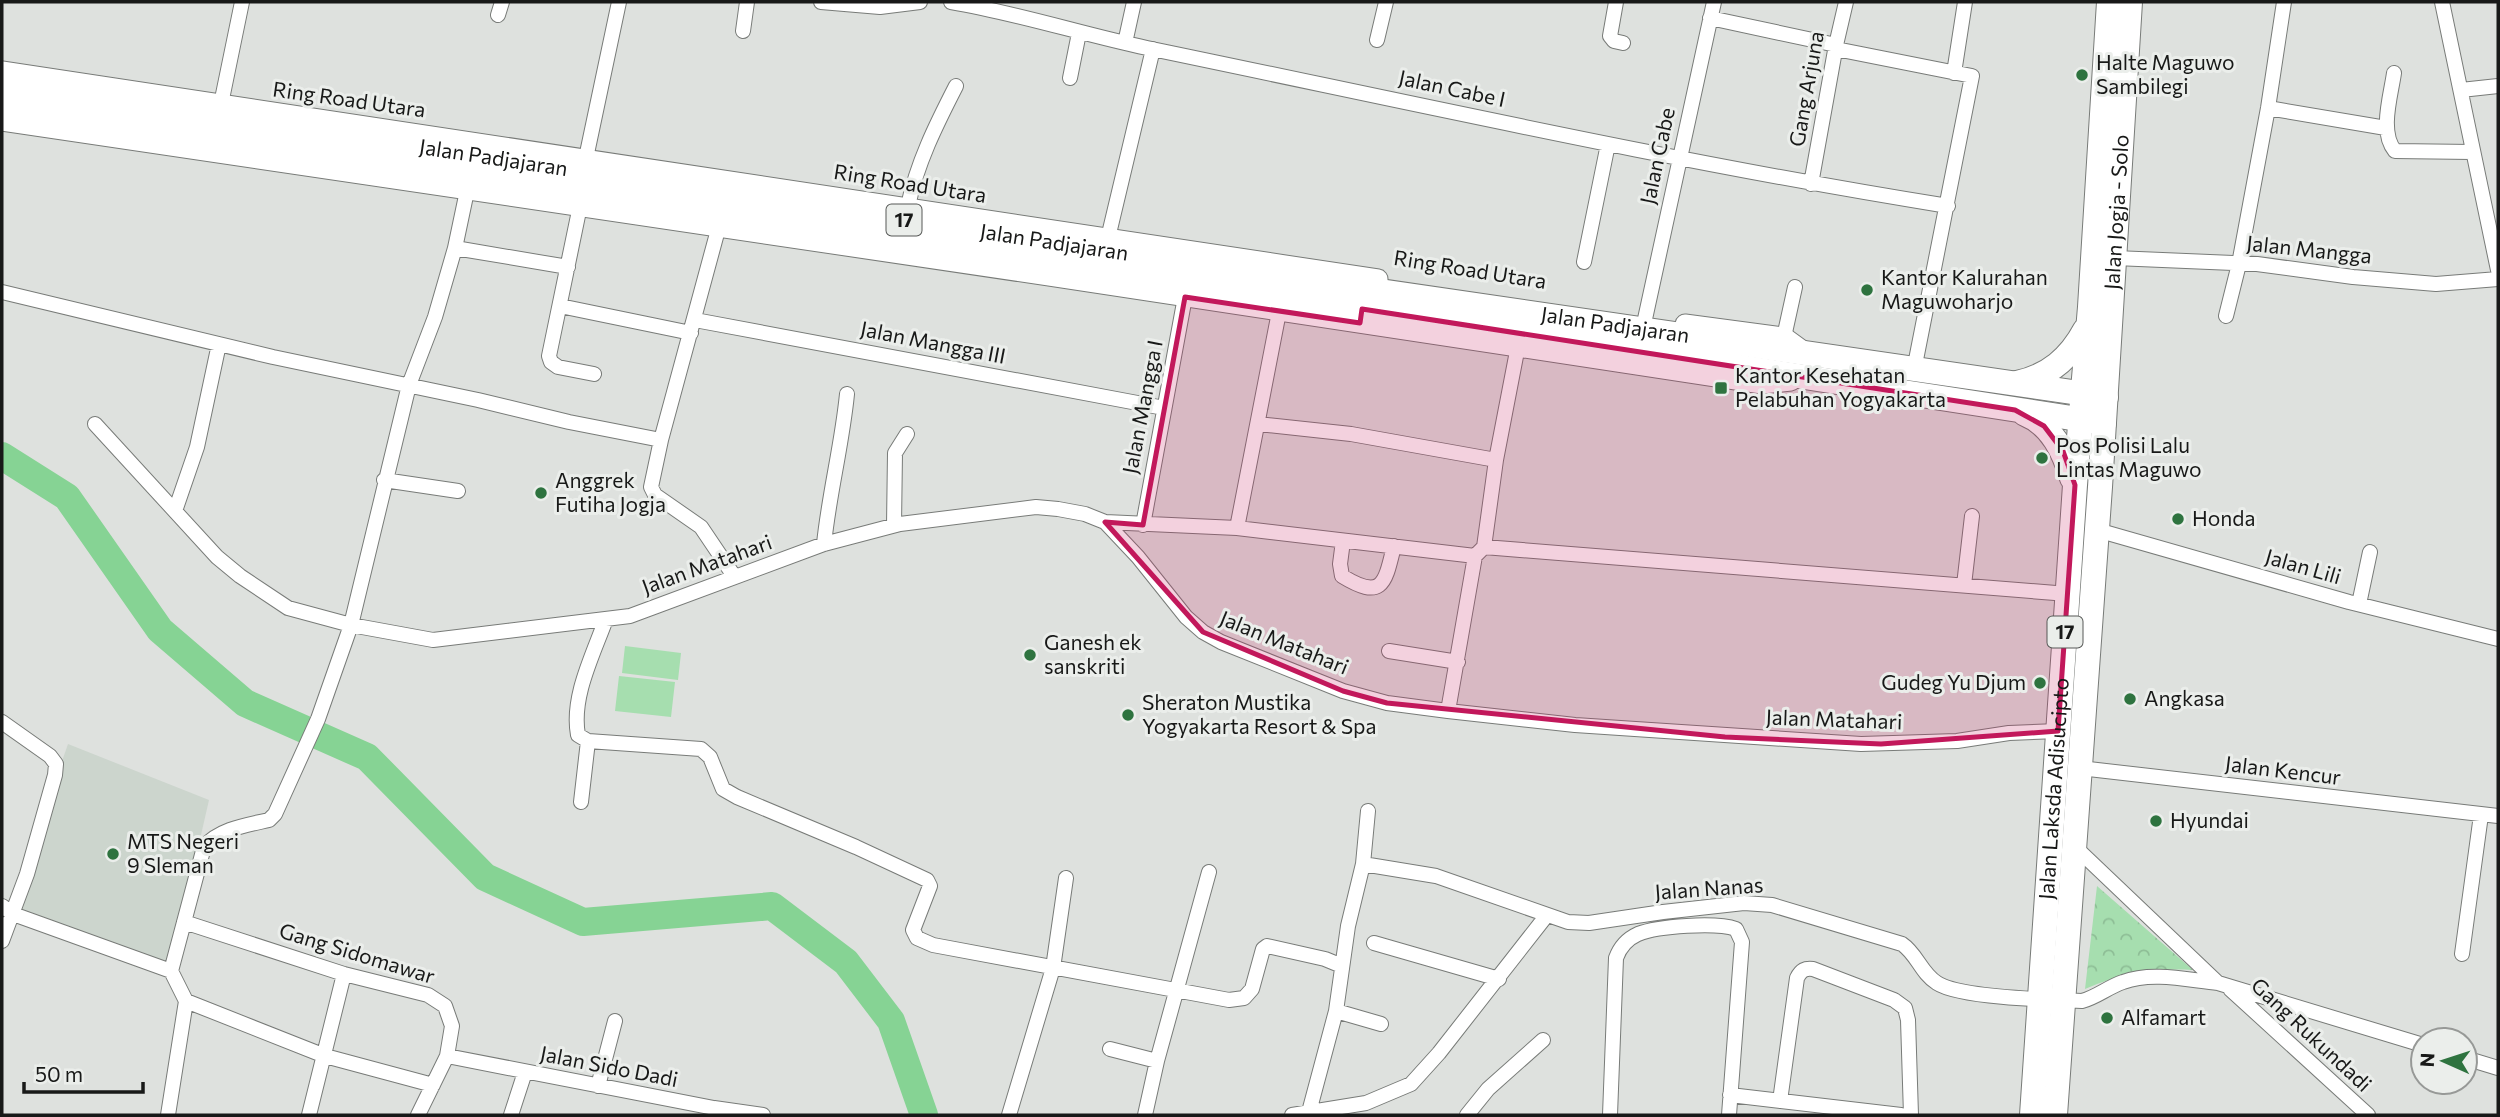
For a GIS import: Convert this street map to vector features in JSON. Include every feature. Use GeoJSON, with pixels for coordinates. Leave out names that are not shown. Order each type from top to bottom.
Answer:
{"type":"FeatureCollection","features":[{"type":"Feature","properties":{"kind":"highway","name":"Jalan Jogja - Solo"},"geometry":{"type":"LineString","coordinates":[[2094,396],[2089,317],[2109,2]]}},
{"type":"Feature","properties":{"kind":"highway","name":"Jalan Jogja - Solo"},"geometry":{"type":"LineString","coordinates":[[2092,422],[2115,258],[2130,2]]}},
{"type":"Feature","properties":{"kind":"highway","name":"Jalan Padjajaran"},"geometry":{"type":"LineString","coordinates":[[2,84],[408,138],[1223,262],[1842,371],[2015,410],[2092,422]]}},
{"type":"Feature","properties":{"kind":"highway","name":"Jalan Padjajaran"},"geometry":{"type":"LineString","coordinates":[[2,106],[898,247],[1361,316],[1806,365]]}},
{"type":"Feature","properties":{"kind":"highway"},"geometry":{"type":"LineString","coordinates":[[2010,384],[2040,376],[2056,367],[2077,344],[2089,317]]}},
{"type":"Feature","properties":{"kind":"highway","name":"Jalan Padjajaran"},"geometry":{"type":"LineString","coordinates":[[1842,371],[1914,370],[2094,396]]}},
{"type":"Feature","properties":{"kind":"highway"},"geometry":{"type":"LineString","coordinates":[[2015,410],[2031,417],[2054,437],[2063,451],[2075,485]]}},
{"type":"Feature","properties":{"kind":"highway","name":"Jalan Laksda Adisucipto"},"geometry":{"type":"LineString","coordinates":[[2055,1115],[2052,999],[2062,844],[2059,731],[2075,485],[2092,422]]}},
{"type":"Feature","properties":{"kind":"highway","name":"Jalan Laksda Adisucipto"},"geometry":{"type":"LineString","coordinates":[[2062,844],[2080,768],[2097,530],[2092,422]]}},
{"type":"Feature","properties":{"kind":"highway","name":"Jalan Laksda Adisucipto"},"geometry":{"type":"LineString","coordinates":[[2032,1115],[2052,999]]}},
{"type":"Feature","properties":{"kind":"street"},"geometry":{"type":"LineString","coordinates":[[221,104],[242,2]]}},
{"type":"Feature","properties":{"kind":"street"},"geometry":{"type":"LineString","coordinates":[[586,158],[619,2]]}},
{"type":"Feature","properties":{"kind":"street"},"geometry":{"type":"LineString","coordinates":[[743,31],[747,2]]}},
{"type":"Feature","properties":{"kind":"street"},"geometry":{"type":"LineString","coordinates":[[821,2],[880,7],[920,2]]}},
{"type":"Feature","properties":{"kind":"street","name":"Jalan Cabe I"},"geometry":{"type":"LineString","coordinates":[[951,2],[1125,43],[1608,144],[1811,184],[1948,206]]}},
{"type":"Feature","properties":{"kind":"street"},"geometry":{"type":"LineString","coordinates":[[1125,43],[1134,2]]}},
{"type":"Feature","properties":{"kind":"street"},"geometry":{"type":"LineString","coordinates":[[1377,40],[1386,2]]}},
{"type":"Feature","properties":{"kind":"street"},"geometry":{"type":"LineString","coordinates":[[1616,2],[1610,36],[1614,41],[1623,43]]}},
{"type":"Feature","properties":{"kind":"street","name":"Jalan Cabe"},"geometry":{"type":"LineString","coordinates":[[1645,319],[1714,2]]}},
{"type":"Feature","properties":{"kind":"street","name":"Gang Arjuna"},"geometry":{"type":"LineString","coordinates":[[1811,184],[1846,2]]}},
{"type":"Feature","properties":{"kind":"street"},"geometry":{"type":"LineString","coordinates":[[1954,73],[1965,2]]}},
{"type":"Feature","properties":{"kind":"street"},"geometry":{"type":"LineString","coordinates":[[2226,316],[2239,264],[2268,108],[2284,2]]}},
{"type":"Feature","properties":{"kind":"street"},"geometry":{"type":"LineString","coordinates":[[2442,2],[2498,270]]}},
{"type":"Feature","properties":{"kind":"street"},"geometry":{"type":"LineString","coordinates":[[1710,18],[1972,76],[1914,370]]}},
{"type":"Feature","properties":{"kind":"street"},"geometry":{"type":"LineString","coordinates":[[1070,78],[1079,33]]}},
{"type":"Feature","properties":{"kind":"street"},"geometry":{"type":"LineString","coordinates":[[1108,238],[1153,49]]}},
{"type":"Feature","properties":{"kind":"street","name":"Ring Road Utara"},"geometry":{"type":"LineString","coordinates":[[2,71],[221,104],[408,138],[586,158],[908,206],[1108,238],[1223,262],[1784,337],[1806,365]]}},
{"type":"Feature","properties":{"kind":"street"},"geometry":{"type":"LineString","coordinates":[[2393,73],[2386,128],[2390,146],[2395,151],[2472,152]]}},
{"type":"Feature","properties":{"kind":"street"},"geometry":{"type":"LineString","coordinates":[[908,206],[913,180],[933,131],[956,86]]}},
{"type":"Feature","properties":{"kind":"street"},"geometry":{"type":"LineString","coordinates":[[2461,90],[2498,86]]}},
{"type":"Feature","properties":{"kind":"street"},"geometry":{"type":"LineString","coordinates":[[2268,108],[2386,128]]}},
{"type":"Feature","properties":{"kind":"street"},"geometry":{"type":"LineString","coordinates":[[2,121],[467,191],[719,226],[898,247],[1279,312],[1361,316],[1518,346],[1762,384],[1776,384],[1806,365]]}},
{"type":"Feature","properties":{"kind":"street"},"geometry":{"type":"LineString","coordinates":[[1584,262],[1608,144]]}},
{"type":"Feature","properties":{"kind":"street"},"geometry":{"type":"LineString","coordinates":[[168,1115],[186,1002],[172,971],[204,847],[224,833],[269,820],[275,814],[318,719],[351,625],[409,385],[435,317],[455,248],[467,191]]}},
{"type":"Feature","properties":{"kind":"street"},"geometry":{"type":"LineString","coordinates":[[580,206],[549,356],[551,362],[558,367],[594,374]]}},
{"type":"Feature","properties":{"kind":"street"},"geometry":{"type":"LineString","coordinates":[[719,226],[661,440],[651,487],[652,491],[701,527],[734,576]]}},
{"type":"Feature","properties":{"kind":"street"},"geometry":{"type":"LineString","coordinates":[[455,248],[568,267]]}},
{"type":"Feature","properties":{"kind":"street","name":"Jalan Mangga"},"geometry":{"type":"LineString","coordinates":[[2115,258],[2239,264],[2436,284],[2498,279]]}},
{"type":"Feature","properties":{"kind":"street"},"geometry":{"type":"LineString","coordinates":[[1784,337],[1795,287]]}},
{"type":"Feature","properties":{"kind":"street"},"geometry":{"type":"LineString","coordinates":[[2,292],[219,344],[661,440]]}},
{"type":"Feature","properties":{"kind":"street","name":"Jalan Mangga I"},"geometry":{"type":"LineString","coordinates":[[1143,525],[1185,297]]}},
{"type":"Feature","properties":{"kind":"street","name":"Jalan Mangga III"},"geometry":{"type":"LineString","coordinates":[[560,306],[693,326],[1164,408]]}},
{"type":"Feature","properties":{"kind":"street"},"geometry":{"type":"LineString","coordinates":[[1237,528],[1279,312]]}},
{"type":"Feature","properties":{"kind":"street"},"geometry":{"type":"LineString","coordinates":[[175,511],[197,447],[219,344]]}},
{"type":"Feature","properties":{"kind":"street"},"geometry":{"type":"LineString","coordinates":[[1448,711],[1518,346]]}},
{"type":"Feature","properties":{"kind":"street"},"geometry":{"type":"LineString","coordinates":[[824,544],[829,499],[844,431],[847,394]]}},
{"type":"Feature","properties":{"kind":"street","name":"Jalan Matahari"},"geometry":{"type":"LineString","coordinates":[[95,424],[217,557],[288,608],[351,625],[433,640],[630,616],[824,544],[894,525],[1037,507],[1085,514],[1105,522],[1138,557],[1186,617],[1203,632],[1221,642],[1343,691],[1387,703],[1575,725],[1861,744],[1957,741],[2009,733],[2059,731]]}},
{"type":"Feature","properties":{"kind":"street"},"geometry":{"type":"LineString","coordinates":[[1258,424],[1351,434],[1496,460]]}},
{"type":"Feature","properties":{"kind":"street"},"geometry":{"type":"LineString","coordinates":[[894,525],[895,453],[906,435]]}},
{"type":"Feature","properties":{"kind":"street"},"geometry":{"type":"LineString","coordinates":[[384,480],[458,491]]}},
{"type":"Feature","properties":{"kind":"street"},"geometry":{"type":"LineString","coordinates":[[1964,585],[1972,516]]}},
{"type":"Feature","properties":{"kind":"street"},"geometry":{"type":"LineString","coordinates":[[1105,522],[1237,528],[1394,546],[2068,594]]}},
{"type":"Feature","properties":{"kind":"street","name":"Jalan Lili"},"geometry":{"type":"LineString","coordinates":[[2097,530],[2359,604],[2498,639]]}},
{"type":"Feature","properties":{"kind":"street"},"geometry":{"type":"LineString","coordinates":[[1343,541],[1340,564],[1342,576],[1366,587],[1381,584],[1386,579],[1394,546]]}},
{"type":"Feature","properties":{"kind":"street"},"geometry":{"type":"LineString","coordinates":[[2359,604],[2370,552]]}},
{"type":"Feature","properties":{"kind":"street"},"geometry":{"type":"LineString","coordinates":[[606,619],[582,686],[576,723],[578,735],[588,741],[701,749],[710,757],[723,789],[927,880],[930,886],[913,930],[917,938],[933,945],[1229,1000],[1244,998],[1252,989],[1263,949],[1267,946],[1325,959],[1342,966]]}},
{"type":"Feature","properties":{"kind":"street"},"geometry":{"type":"LineString","coordinates":[[1389,651],[1458,662]]}},
{"type":"Feature","properties":{"kind":"street"},"geometry":{"type":"LineString","coordinates":[[2,722],[50,756],[55,764],[55,775],[36,844],[7,910],[2,941]]}},
{"type":"Feature","properties":{"kind":"street"},"geometry":{"type":"LineString","coordinates":[[581,802],[588,741]]}},
{"type":"Feature","properties":{"kind":"street","name":"Jalan Kencur"},"geometry":{"type":"LineString","coordinates":[[2080,768],[2498,816]]}},
{"type":"Feature","properties":{"kind":"street"},"geometry":{"type":"LineString","coordinates":[[1309,1112],[1336,1010],[1348,926],[1363,864],[1368,811]]}},
{"type":"Feature","properties":{"kind":"street"},"geometry":{"type":"LineString","coordinates":[[2462,954],[2481,815]]}},
{"type":"Feature","properties":{"kind":"street","name":"Gang Rukundadi"},"geometry":{"type":"LineString","coordinates":[[2062,844],[2368,1115]]}},
{"type":"Feature","properties":{"kind":"street","name":"Jalan Nanas"},"geometry":{"type":"LineString","coordinates":[[1363,864],[1436,876],[1568,922],[1589,923],[1744,903],[1772,905],[1902,944],[1913,951],[1924,972],[1938,984],[1959,992],[2091,999],[2124,981],[2155,977],[2222,984],[2409,1041]]}},
{"type":"Feature","properties":{"kind":"street"},"geometry":{"type":"LineString","coordinates":[[1145,1115],[1157,1061],[1209,872]]}},
{"type":"Feature","properties":{"kind":"street"},"geometry":{"type":"LineString","coordinates":[[1009,1115],[1053,968],[1066,877]]}},
{"type":"Feature","properties":{"kind":"street"},"geometry":{"type":"LineString","coordinates":[[7,910],[172,971]]}},
{"type":"Feature","properties":{"kind":"street"},"geometry":{"type":"LineString","coordinates":[[1292,1115],[1366,1104],[1411,1084],[1499,979],[1547,915]]}},
{"type":"Feature","properties":{"kind":"street","name":"Gang Sidomawar"},"geometry":{"type":"LineString","coordinates":[[184,922],[344,974],[428,995],[445,1006],[452,1027],[447,1056],[418,1115]]}},
{"type":"Feature","properties":{"kind":"street"},"geometry":{"type":"LineString","coordinates":[[1610,1115],[1616,958],[1620,948],[1638,934],[1724,925],[1736,929],[1742,942],[1729,1115]]}},
{"type":"Feature","properties":{"kind":"street"},"geometry":{"type":"LineString","coordinates":[[1374,943],[1499,979]]}},
{"type":"Feature","properties":{"kind":"street"},"geometry":{"type":"LineString","coordinates":[[1780,1101],[1797,978],[1800,971],[1807,968],[1894,1000],[1905,1008],[1908,1020],[1911,1115]]}},
{"type":"Feature","properties":{"kind":"street"},"geometry":{"type":"LineString","coordinates":[[309,1115],[344,974]]}},
{"type":"Feature","properties":{"kind":"street"},"geometry":{"type":"LineString","coordinates":[[186,1002],[325,1055],[433,1085]]}},
{"type":"Feature","properties":{"kind":"street"},"geometry":{"type":"LineString","coordinates":[[1336,1010],[1381,1024]]}},
{"type":"Feature","properties":{"kind":"street"},"geometry":{"type":"LineString","coordinates":[[598,1086],[615,1021]]}},
{"type":"Feature","properties":{"kind":"street"},"geometry":{"type":"LineString","coordinates":[[1467,1115],[1488,1089],[1543,1040]]}},
{"type":"Feature","properties":{"kind":"street"},"geometry":{"type":"LineString","coordinates":[[1110,1049],[1157,1061]]}},
{"type":"Feature","properties":{"kind":"street","name":"Jalan Sido Dadi"},"geometry":{"type":"LineString","coordinates":[[447,1056],[714,1108],[764,1115]]}},
{"type":"Feature","properties":{"kind":"street"},"geometry":{"type":"LineString","coordinates":[[2479,1062],[2498,1068]]}},
{"type":"Feature","properties":{"kind":"street"},"geometry":{"type":"LineString","coordinates":[[511,1115],[525,1072]]}},
{"type":"Feature","properties":{"kind":"street"},"geometry":{"type":"LineString","coordinates":[[1730,1094],[1901,1115]]}},
{"type":"Feature","properties":{"kind":"highlighted area"},"geometry":{"type":"Polygon","coordinates":[[[1185,297],[1360,323],[1362,309],[2015,410],[2044,426],[2063,451],[2075,485],[2058,731],[1881,744],[1725,737],[1387,703],[1343,691],[1203,632],[1105,522],[1143,525],[1185,297]]]}},
{"type":"Feature","properties":{"kind":"shaded area","name":"MTS Negeri 9 Sleman"},"geometry":{"type":"Polygon","coordinates":[[[68,744],[209,800],[171,966],[11,908],[68,744]]]}},
{"type":"Feature","properties":{"kind":"green space"},"geometry":{"type":"Polygon","coordinates":[[[625,646],[681,653],[678,680],[622,673],[625,646]]]}},
{"type":"Feature","properties":{"kind":"green space"},"geometry":{"type":"Polygon","coordinates":[[[619,676],[675,682],[671,717],[615,711],[619,676]]]}},
{"type":"Feature","properties":{"kind":"green space"},"geometry":{"type":"Polygon","coordinates":[[[2097,886],[2193,970],[2138,973],[2085,989],[2097,886]]]}},
{"type":"Feature","properties":{"kind":"waterway"},"geometry":{"type":"LineString","coordinates":[[2,456],[67,497],[160,630],[245,703],[367,757],[485,877],[583,922],[772,906],[846,962],[891,1021],[924,1115]]}},
{"type":"Feature","properties":{"kind":"place","name":"Halte Maguwo Sambilegi"},"geometry":{"type":"Point","coordinates":[2082,75]}},
{"type":"Feature","properties":{"kind":"place","name":"Kantor Kalurahan Maguwoharjo"},"geometry":{"type":"Point","coordinates":[1867,290]}},
{"type":"Feature","properties":{"kind":"place","name":"Kantor Kesehatan Pelabuhan Yogyakarta"},"geometry":{"type":"Point","coordinates":[1721,388]}},
{"type":"Feature","properties":{"kind":"place","name":"Pos Polisi Lalu Lintas Maguwo"},"geometry":{"type":"Point","coordinates":[2042,458]}},
{"type":"Feature","properties":{"kind":"place","name":"Anggrek Futiha Jogja"},"geometry":{"type":"Point","coordinates":[541,493]}},
{"type":"Feature","properties":{"kind":"place","name":"Honda"},"geometry":{"type":"Point","coordinates":[2178,519]}},
{"type":"Feature","properties":{"kind":"place","name":"Ganesh ek sanskriti"},"geometry":{"type":"Point","coordinates":[1030,655]}},
{"type":"Feature","properties":{"kind":"place","name":"Gudeg Yu Djum"},"geometry":{"type":"Point","coordinates":[2040,683]}},
{"type":"Feature","properties":{"kind":"place","name":"Angkasa"},"geometry":{"type":"Point","coordinates":[2130,699]}},
{"type":"Feature","properties":{"kind":"place","name":"Sheraton Mustika Yogyakarta Resort & Spa"},"geometry":{"type":"Point","coordinates":[1128,715]}},
{"type":"Feature","properties":{"kind":"place","name":"Hyundai"},"geometry":{"type":"Point","coordinates":[2156,821]}},
{"type":"Feature","properties":{"kind":"place","name":"MTS Negeri 9 Sleman"},"geometry":{"type":"Point","coordinates":[113,854]}},
{"type":"Feature","properties":{"kind":"place","name":"Alfamart"},"geometry":{"type":"Point","coordinates":[2107,1018]}}]}
